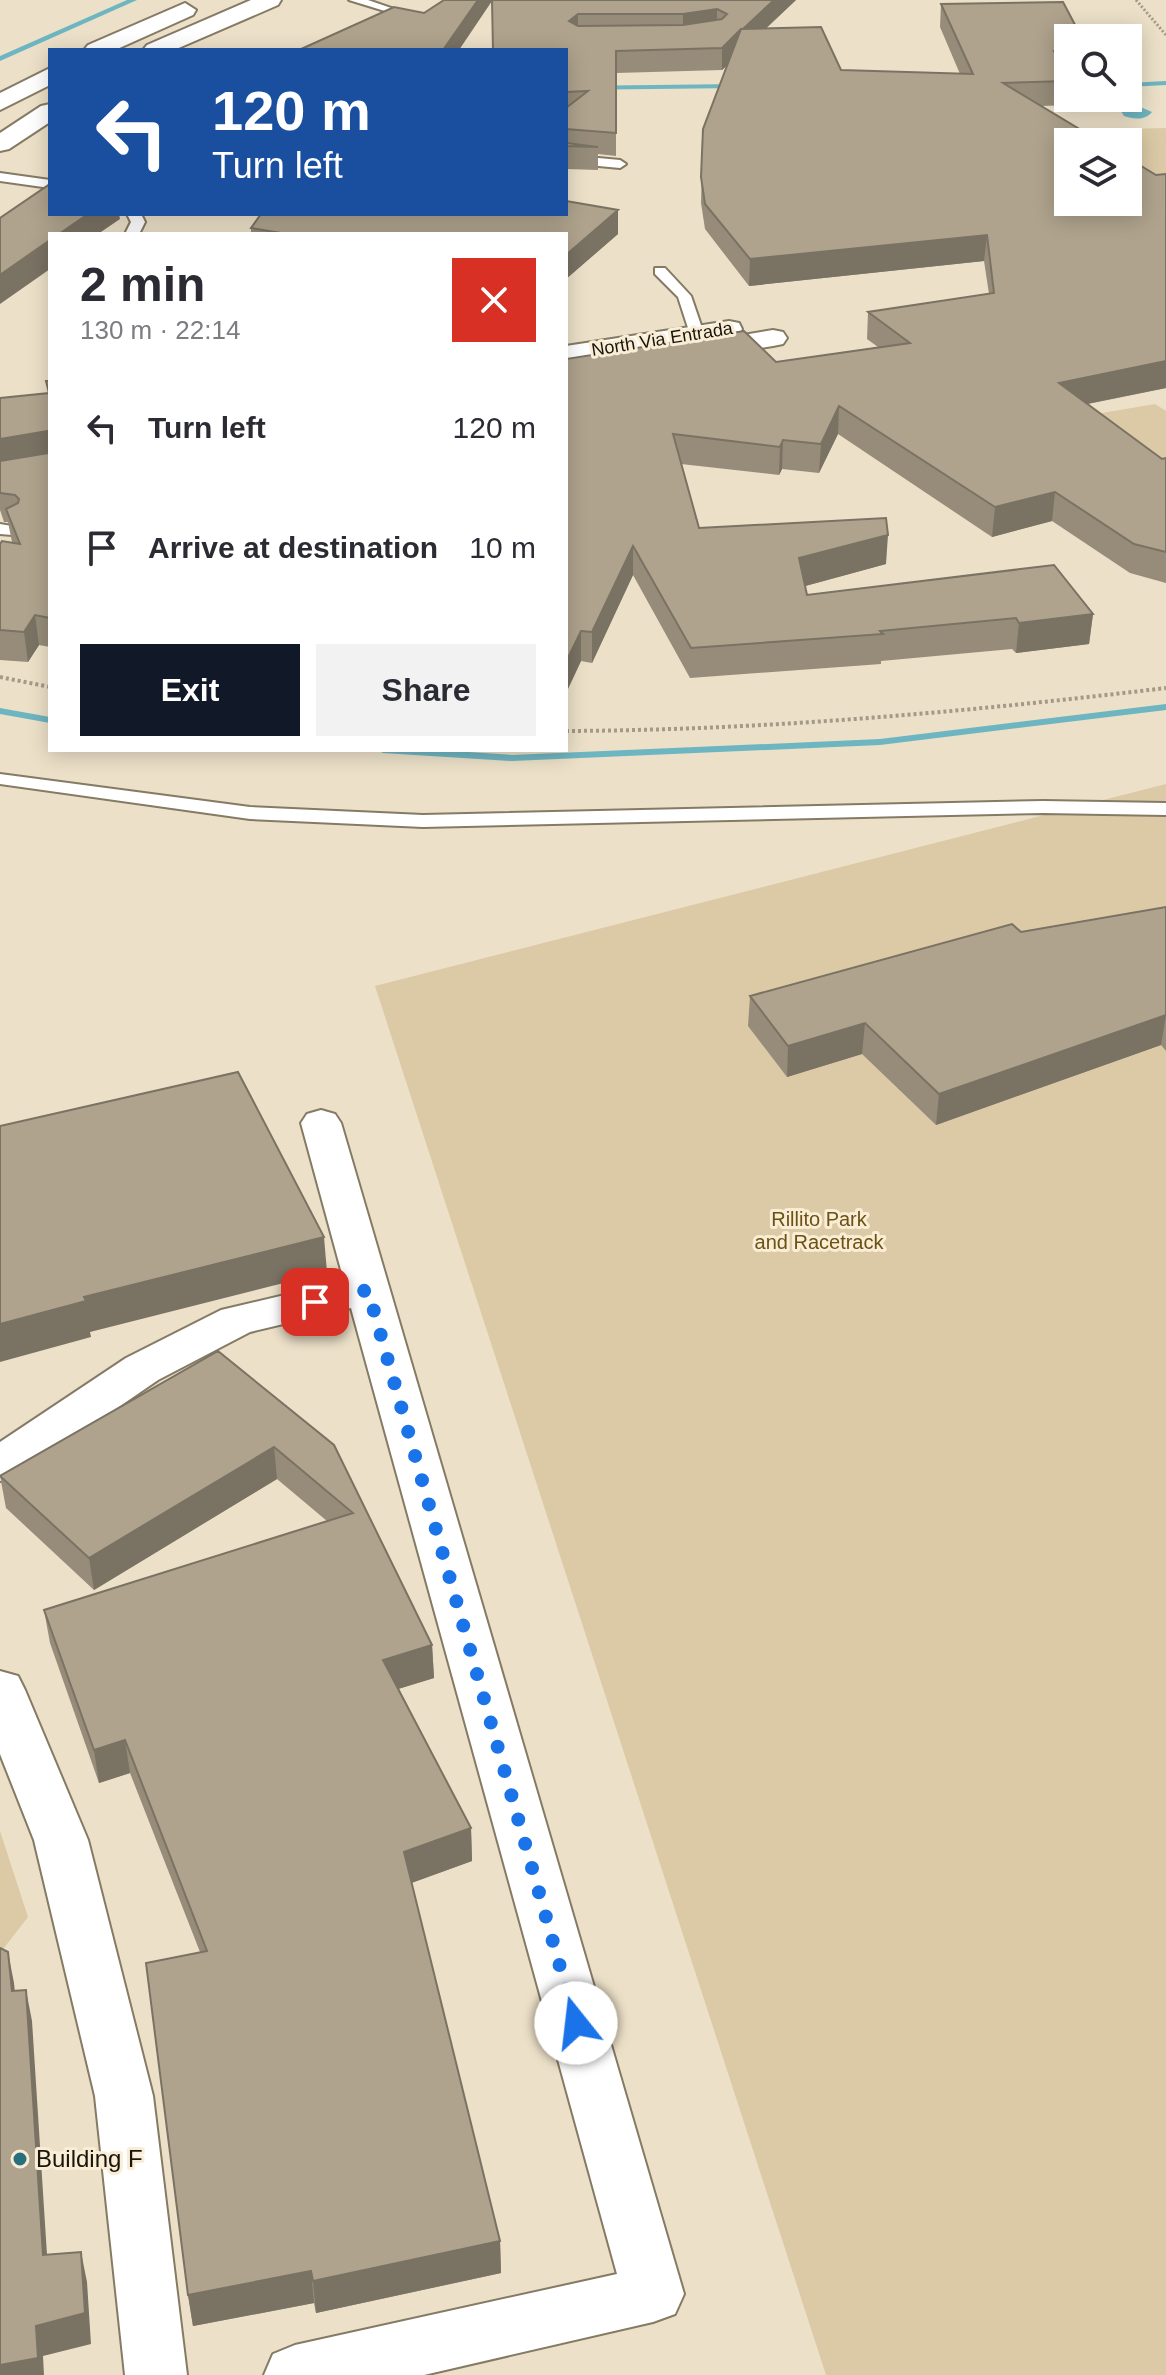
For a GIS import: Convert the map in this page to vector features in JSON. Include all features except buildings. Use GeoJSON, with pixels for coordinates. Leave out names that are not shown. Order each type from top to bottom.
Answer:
{"type":"FeatureCollection","features":[{"type":"Feature","properties":{"kind":"main road"},"geometry":{"type":"LineString","coordinates":[[101,48],[209,0]]}},
{"type":"Feature","properties":{"kind":"main road"},"geometry":{"type":"LineString","coordinates":[[160,48],[270,0]]}},
{"type":"Feature","properties":{"kind":"main road"},"geometry":{"type":"LineString","coordinates":[[0,103],[48,76]]}},
{"type":"Feature","properties":{"kind":"main road"},"geometry":{"type":"LineString","coordinates":[[0,144],[48,112]]}},
{"type":"Feature","properties":{"kind":"street","name":"North Via Entrada"},"geometry":{"type":"LineString","coordinates":[[568,354],[697,334],[766,331],[568,371]]}},
{"type":"Feature","properties":{"kind":"street"},"geometry":{"type":"LineString","coordinates":[[295,2375],[653,2294],[321,1123]]}},
{"type":"Feature","properties":{"kind":"street"},"geometry":{"type":"LineString","coordinates":[[0,1465],[142,1369],[237,1320],[368,1290]]}},
{"type":"Feature","properties":{"kind":"street"},"geometry":{"type":"LineString","coordinates":[[0,1690],[61,1840],[124,2096],[156,2375]]}},
{"type":"Feature","properties":{"kind":"lane"},"geometry":{"type":"LineString","coordinates":[[355,0],[388,9]]}},
{"type":"Feature","properties":{"kind":"lane"},"geometry":{"type":"LineString","coordinates":[[568,159],[620,164]]}},
{"type":"Feature","properties":{"kind":"lane"},"geometry":{"type":"LineString","coordinates":[[0,177],[48,184]]}},
{"type":"Feature","properties":{"kind":"lane"},"geometry":{"type":"LineString","coordinates":[[660,271],[684,296],[697,334]]}},
{"type":"Feature","properties":{"kind":"lane"},"geometry":{"type":"LineString","coordinates":[[0,779],[250,813],[423,821],[1043,807],[1166,809]]}},
{"type":"Feature","properties":{"kind":"path"},"geometry":{"type":"LineString","coordinates":[[1136,0],[1166,35]]}},
{"type":"Feature","properties":{"kind":"path"},"geometry":{"type":"LineString","coordinates":[[0,677],[48,687]]}},
{"type":"Feature","properties":{"kind":"path"},"geometry":{"type":"LineString","coordinates":[[568,731],[642,732],[835,722],[1044,703],[1166,688]]}},
{"type":"Feature","properties":{"kind":"green space"},"geometry":{"type":"Polygon","coordinates":[[[1166,128],[1166,182],[1142,182],[1142,129],[1166,128]]]}},
{"type":"Feature","properties":{"kind":"green space"},"geometry":{"type":"Polygon","coordinates":[[[1155,404],[1166,411],[1166,473],[1078,417],[1155,404]]]}},
{"type":"Feature","properties":{"kind":"green space","name":"Rillito Park and Racetrack"},"geometry":{"type":"Polygon","coordinates":[[[1166,784],[1166,2375],[826,2375],[375,986],[1166,784]]]}},
{"type":"Feature","properties":{"kind":"green space"},"geometry":{"type":"Polygon","coordinates":[[[0,1831],[28,1917],[0,1953],[0,1831]]]}},
{"type":"Feature","properties":{"kind":"water"},"geometry":{"type":"Polygon","coordinates":[[[1142,108],[1152,112],[1142,118],[1124,116],[1122,112],[1142,112],[1142,108]]]}},
{"type":"Feature","properties":{"kind":"waterway"},"geometry":{"type":"LineString","coordinates":[[0,59],[133,0]]}},
{"type":"Feature","properties":{"kind":"waterway"},"geometry":{"type":"LineString","coordinates":[[1142,84],[1166,83]]}},
{"type":"Feature","properties":{"kind":"waterway"},"geometry":{"type":"LineString","coordinates":[[568,88],[738,86]]}},
{"type":"Feature","properties":{"kind":"waterway"},"geometry":{"type":"LineString","coordinates":[[415,752],[512,758],[880,742],[1166,707]]}},
{"type":"Feature","properties":{"kind":"waterway"},"geometry":{"type":"LineString","coordinates":[[0,711],[48,720]]}},
{"type":"Feature","properties":{"kind":"place","name":"Building F"},"geometry":{"type":"Point","coordinates":[20,2159]}},
{"type":"Feature","properties":{"kind":"route"},"geometry":{"type":"LineString","coordinates":[[315,1302],[368,1290],[576,2023]]}}]}
